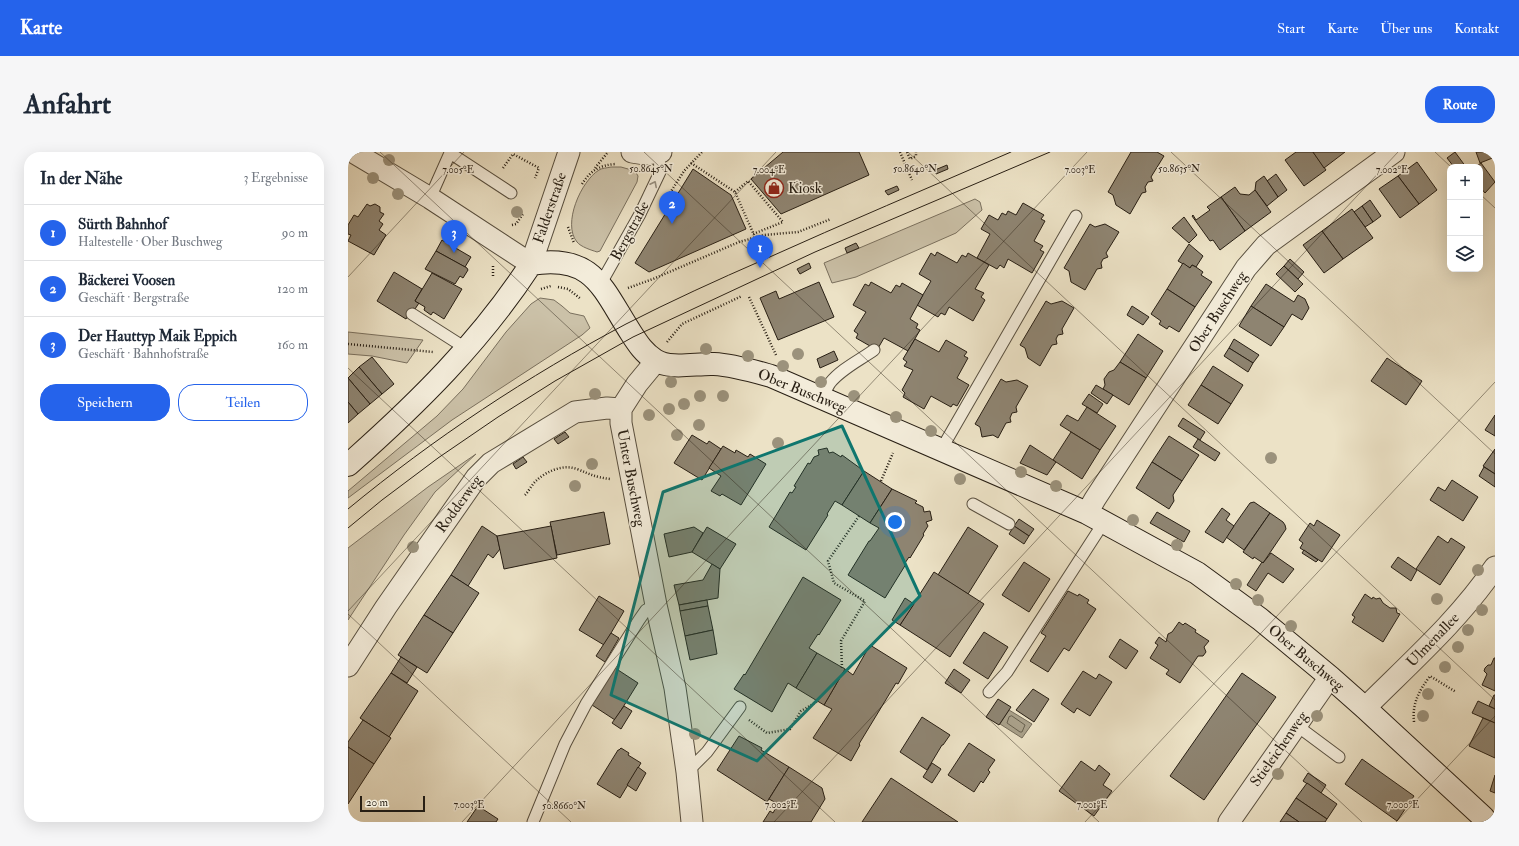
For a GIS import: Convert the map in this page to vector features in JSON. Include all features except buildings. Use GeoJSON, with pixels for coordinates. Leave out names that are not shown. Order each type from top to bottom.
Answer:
{"type":"FeatureCollection","features":[{"type":"Feature","properties":{"kind":"street"},"geometry":{"type":"LineString","coordinates":[[354,152],[430,198],[531,264],[547,261],[562,262],[576,266],[589,273],[609,297],[639,346],[656,361]]}},
{"type":"Feature","properties":{"kind":"street","name":"Falderstraße"},"geometry":{"type":"LineString","coordinates":[[531,264],[569,152]]}},
{"type":"Feature","properties":{"kind":"street","name":"Bergstraße"},"geometry":{"type":"LineString","coordinates":[[626,158],[660,152]]}},
{"type":"Feature","properties":{"kind":"street","name":"Ober Buschweg"},"geometry":{"type":"LineString","coordinates":[[1095,518],[1095,499],[1246,268],[1266,245],[1394,152]]}},
{"type":"Feature","properties":{"kind":"street"},"geometry":{"type":"LineString","coordinates":[[348,465],[447,372],[508,297],[531,264]]}},
{"type":"Feature","properties":{"kind":"street","name":"Ober Buschweg"},"geometry":{"type":"LineString","coordinates":[[656,361],[670,365],[715,364],[749,370],[771,376],[1095,518],[1197,574],[1260,619],[1330,677],[1487,822]]}},
{"type":"Feature","properties":{"kind":"street","name":"Unter Buschweg"},"geometry":{"type":"LineString","coordinates":[[656,361],[636,384],[621,409],[621,423],[656,605],[675,688],[687,772],[692,822]]}},
{"type":"Feature","properties":{"kind":"street","name":"Rodderweg"},"geometry":{"type":"LineString","coordinates":[[348,666],[386,607],[476,478],[491,463],[575,412],[607,408],[621,409]]}},
{"type":"Feature","properties":{"kind":"street","name":"Ulmenallee"},"geometry":{"type":"LineString","coordinates":[[1365,708],[1453,621],[1495,567]]}},
{"type":"Feature","properties":{"kind":"street","name":"Stieleichenweg"},"geometry":{"type":"LineString","coordinates":[[1229,822],[1330,677]]}},
{"type":"Feature","properties":{"kind":"lane","name":"Bergstraße"},"geometry":{"type":"LineString","coordinates":[[600,285],[660,172],[660,152]]}},
{"type":"Feature","properties":{"kind":"lane"},"geometry":{"type":"LineString","coordinates":[[430,198],[450,153],[511,193]]}},
{"type":"Feature","properties":{"kind":"lane"},"geometry":{"type":"LineString","coordinates":[[941,450],[1076,216]]}},
{"type":"Feature","properties":{"kind":"lane"},"geometry":{"type":"LineString","coordinates":[[412,314],[467,349]]}},
{"type":"Feature","properties":{"kind":"lane"},"geometry":{"type":"LineString","coordinates":[[823,398],[829,384],[837,376],[874,350]]}},
{"type":"Feature","properties":{"kind":"lane"},"geometry":{"type":"LineString","coordinates":[[973,504],[1009,524]]}},
{"type":"Feature","properties":{"kind":"lane","name":"Ober Buschweg"},"geometry":{"type":"LineString","coordinates":[[989,692],[1007,672],[1095,518]]}},
{"type":"Feature","properties":{"kind":"lane"},"geometry":{"type":"LineString","coordinates":[[533,822],[565,744],[586,704],[646,610],[656,605]]}},
{"type":"Feature","properties":{"kind":"lane"},"geometry":{"type":"LineString","coordinates":[[687,772],[707,752],[740,707]]}},
{"type":"Feature","properties":{"kind":"lane"},"geometry":{"type":"LineString","coordinates":[[1296,725],[1339,757]]}},
{"type":"Feature","properties":{"kind":"path"},"geometry":{"type":"LineString","coordinates":[[579,190],[585,180],[608,152]]}},
{"type":"Feature","properties":{"kind":"path"},"geometry":{"type":"LineString","coordinates":[[702,152],[691,163],[735,192],[754,236]]}},
{"type":"Feature","properties":{"kind":"path"},"geometry":{"type":"LineString","coordinates":[[900,152],[912,180]]}},
{"type":"Feature","properties":{"kind":"path"},"geometry":{"type":"LineString","coordinates":[[907,152],[910,159],[916,156],[916,152]]}},
{"type":"Feature","properties":{"kind":"path"},"geometry":{"type":"LineString","coordinates":[[494,182],[513,153],[539,168],[535,180]]}},
{"type":"Feature","properties":{"kind":"path"},"geometry":{"type":"LineString","coordinates":[[593,170],[626,158]]}},
{"type":"Feature","properties":{"kind":"path"},"geometry":{"type":"LineString","coordinates":[[626,288],[653,279],[783,222],[748,181],[735,192]]}},
{"type":"Feature","properties":{"kind":"path"},"geometry":{"type":"LineString","coordinates":[[754,236],[798,232],[831,219]]}},
{"type":"Feature","properties":{"kind":"path"},"geometry":{"type":"LineString","coordinates":[[490,262],[494,267],[493,278],[490,285]]}},
{"type":"Feature","properties":{"kind":"path"},"geometry":{"type":"LineString","coordinates":[[536,293],[542,288],[553,286],[568,289],[584,301]]}},
{"type":"Feature","properties":{"kind":"path"},"geometry":{"type":"LineString","coordinates":[[668,342],[682,324],[742,296]]}},
{"type":"Feature","properties":{"kind":"path"},"geometry":{"type":"LineString","coordinates":[[749,297],[776,356]]}},
{"type":"Feature","properties":{"kind":"path"},"geometry":{"type":"LineString","coordinates":[[348,344],[437,352]]}},
{"type":"Feature","properties":{"kind":"path"},"geometry":{"type":"LineString","coordinates":[[881,482],[902,433]]}},
{"type":"Feature","properties":{"kind":"path"},"geometry":{"type":"LineString","coordinates":[[525,496],[536,481],[551,471],[566,466],[577,469],[596,478],[611,479],[631,473]]}},
{"type":"Feature","properties":{"kind":"path"},"geometry":{"type":"LineString","coordinates":[[842,668],[841,641],[865,601],[834,583],[828,561],[859,516]]}},
{"type":"Feature","properties":{"kind":"path"},"geometry":{"type":"LineString","coordinates":[[1414,727],[1413,711],[1420,690],[1430,676],[1456,692]]}},
{"type":"Feature","properties":{"kind":"path"},"geometry":{"type":"LineString","coordinates":[[729,722],[747,719],[768,733],[790,729],[801,711],[818,701]]}},
{"type":"Feature","properties":{"kind":"highlighted area"},"geometry":{"type":"Polygon","coordinates":[[[842,426],[920,596],[757,761],[611,695],[663,492],[842,426]]]}},
{"type":"Feature","properties":{"kind":"shaded area"},"geometry":{"type":"Polygon","coordinates":[[[611,167],[621,167],[635,171],[638,176],[637,182],[600,251],[597,252],[584,247],[577,242],[573,234],[573,214],[580,193],[586,183],[599,170],[611,167]]]}},
{"type":"Feature","properties":{"kind":"shaded area"},"geometry":{"type":"Polygon","coordinates":[[[975,199],[980,202],[982,210],[956,233],[856,277],[832,283],[824,263],[975,199]]]}},
{"type":"Feature","properties":{"kind":"shaded area"},"geometry":{"type":"Polygon","coordinates":[[[540,298],[554,300],[570,313],[584,316],[590,328],[582,335],[452,420],[348,498],[348,491],[437,416],[463,389],[506,332],[531,304],[540,298]]]}},
{"type":"Feature","properties":{"kind":"shaded area"},"geometry":{"type":"Polygon","coordinates":[[[348,332],[423,340],[407,363],[372,356],[348,354],[348,332]]]}},
{"type":"Feature","properties":{"kind":"shaded area"},"geometry":{"type":"Polygon","coordinates":[[[476,454],[435,492],[404,535],[348,620],[348,548],[428,487],[476,454]]]}},
{"type":"Feature","properties":{"kind":"water"},"geometry":{"type":"Polygon","coordinates":[[[1009,710],[1032,724],[1022,738],[1000,724],[1009,710]]]}},
{"type":"Feature","properties":{"kind":"tram line"},"geometry":{"type":"LineString","coordinates":[[348,509],[414,457],[482,409],[553,365],[626,324],[729,275],[1011,152]]}},
{"type":"Feature","properties":{"kind":"tram line"},"geometry":{"type":"LineString","coordinates":[[348,528],[382,500],[438,458],[498,417],[555,381],[633,337],[815,252],[1050,152]]}},
{"type":"Feature","properties":{"kind":"place","name":"Kiosk"},"geometry":{"type":"Point","coordinates":[774,188]}},
{"type":"Feature","properties":{"kind":"place","name":"Bäckerei Voosen"},"geometry":{"type":"Point","coordinates":[672,224]}},
{"type":"Feature","properties":{"kind":"place","name":"Der Hauttyp Maik Eppich"},"geometry":{"type":"Point","coordinates":[454,253]}},
{"type":"Feature","properties":{"kind":"place","name":"Sürth Bahnhof"},"geometry":{"type":"Point","coordinates":[760,268]}}]}
